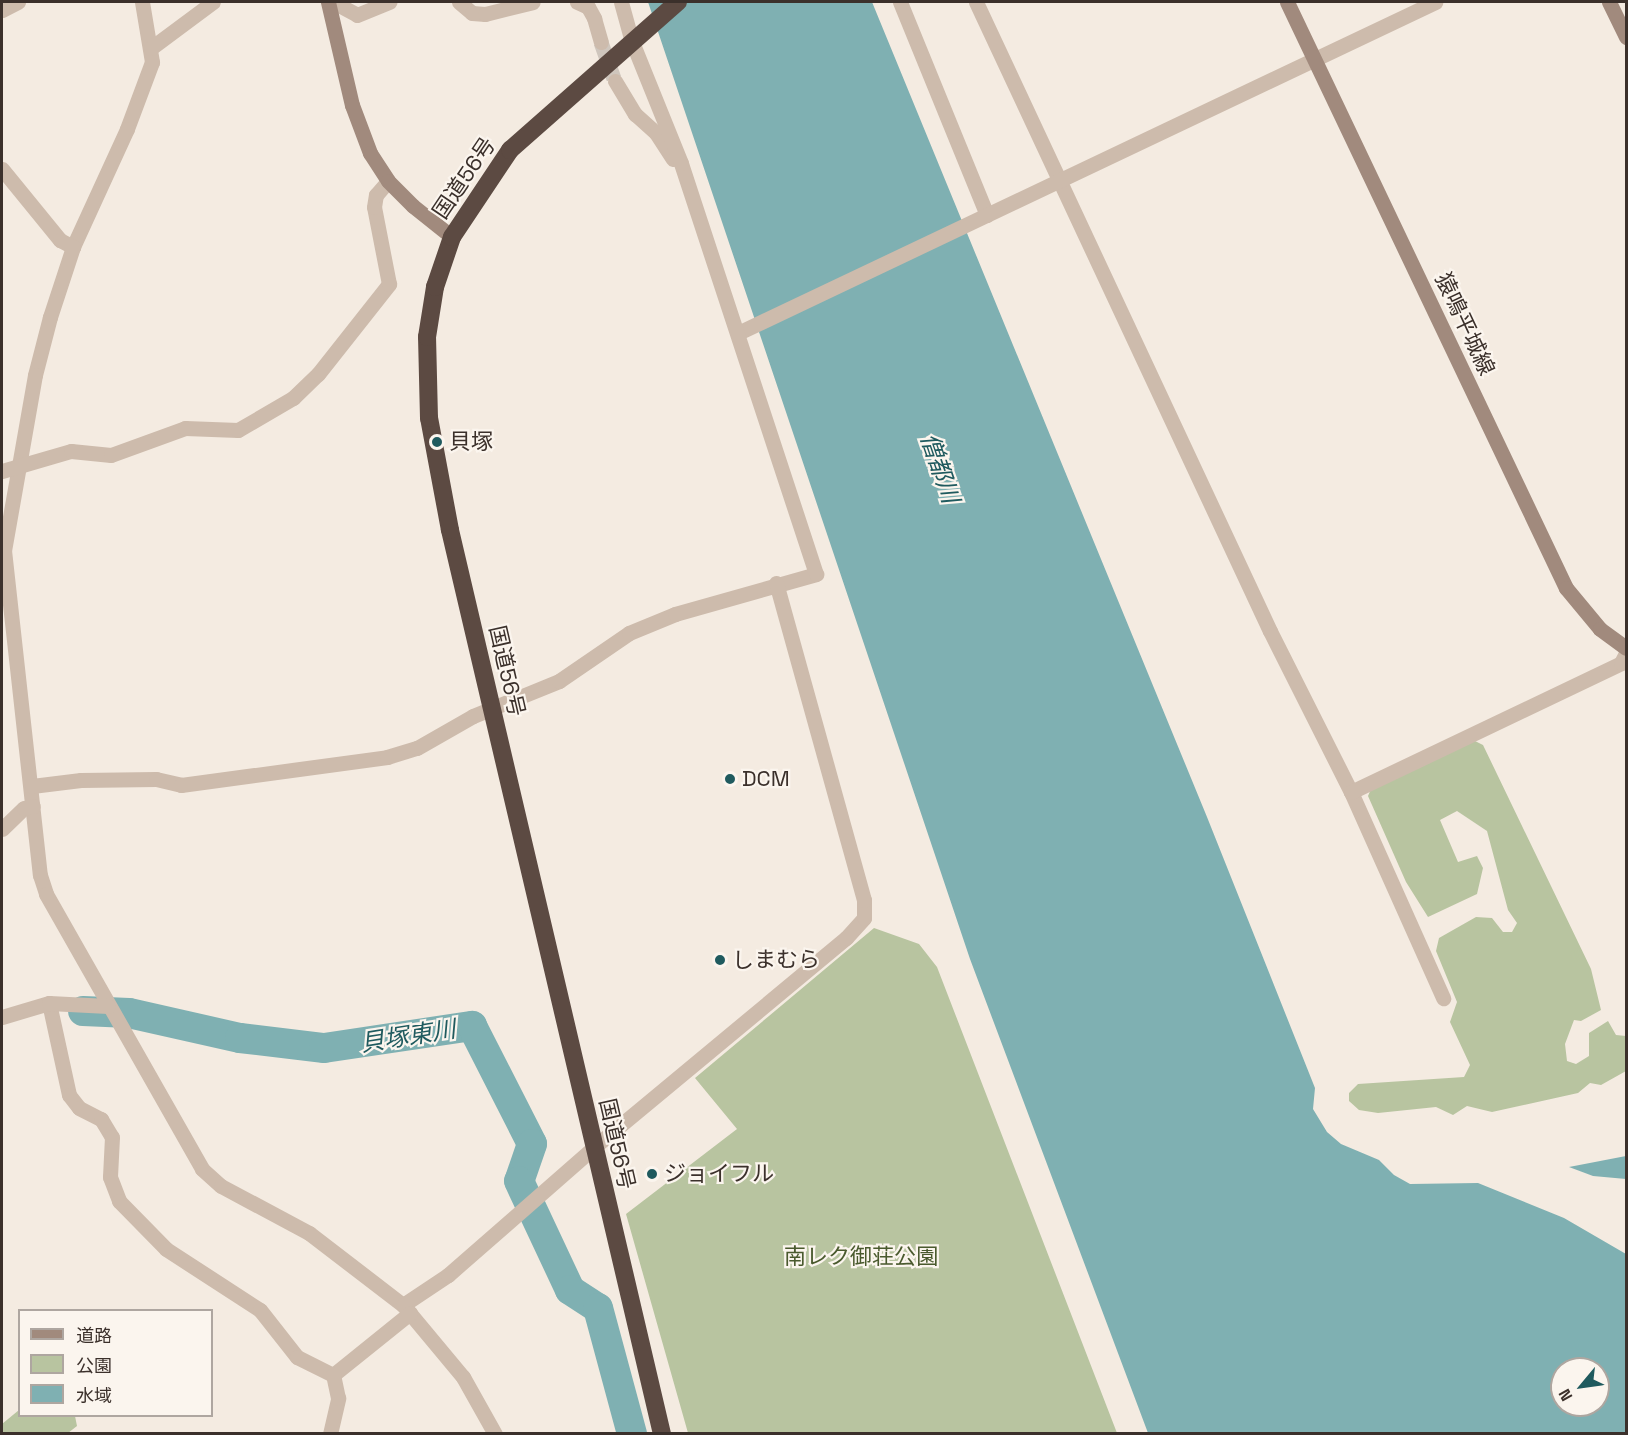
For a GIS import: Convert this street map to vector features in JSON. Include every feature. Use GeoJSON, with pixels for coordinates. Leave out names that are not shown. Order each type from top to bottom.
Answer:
{"type":"FeatureCollection","features":[{"type":"Feature","properties":{"kind":"highway","name":"国道56号"},"geometry":{"type":"LineString","coordinates":[[662,1434],[491,708],[429,418],[426,338],[435,287],[452,237],[510,150],[678,2]]}},
{"type":"Feature","properties":{"kind":"main road"},"geometry":{"type":"LineString","coordinates":[[328,2],[352,105],[370,153],[388,181],[452,237]]}},
{"type":"Feature","properties":{"kind":"main road","name":"猿鳴平城線"},"geometry":{"type":"LineString","coordinates":[[1287,2],[1566,588],[1600,629],[1626,651]]}},
{"type":"Feature","properties":{"kind":"main road"},"geometry":{"type":"LineString","coordinates":[[1610,2],[1626,37]]}},
{"type":"Feature","properties":{"kind":"street"},"geometry":{"type":"LineString","coordinates":[[2,10],[18,2]]}},
{"type":"Feature","properties":{"kind":"street"},"geometry":{"type":"LineString","coordinates":[[142,2],[152,62],[144,89],[73,247],[35,375],[21,466],[4,550],[7,601],[32,786],[40,875],[46,894],[202,1169],[221,1186],[309,1233],[406,1309],[463,1377],[495,1434]]}},
{"type":"Feature","properties":{"kind":"street"},"geometry":{"type":"LineString","coordinates":[[151,48],[213,2]]}},
{"type":"Feature","properties":{"kind":"street"},"geometry":{"type":"LineString","coordinates":[[333,2],[357,15],[390,2]]}},
{"type":"Feature","properties":{"kind":"street"},"geometry":{"type":"LineString","coordinates":[[459,2],[472,13],[485,14],[533,2]]}},
{"type":"Feature","properties":{"kind":"street"},"geometry":{"type":"LineString","coordinates":[[577,2],[588,7],[601,42]]}},
{"type":"Feature","properties":{"kind":"street"},"geometry":{"type":"LineString","coordinates":[[32,786],[81,780],[156,779],[181,785],[387,757],[417,748],[491,708],[559,681],[629,633],[776,582],[816,574],[743,331],[621,2]]}},
{"type":"Feature","properties":{"kind":"street"},"geometry":{"type":"LineString","coordinates":[[900,2],[982,217]]}},
{"type":"Feature","properties":{"kind":"street"},"geometry":{"type":"LineString","coordinates":[[976,2],[1270,632],[1351,792],[1443,998]]}},
{"type":"Feature","properties":{"kind":"street"},"geometry":{"type":"LineString","coordinates":[[743,331],[1435,2]]}},
{"type":"Feature","properties":{"kind":"street"},"geometry":{"type":"LineString","coordinates":[[615,81],[642,124],[656,132],[673,159],[681,163]]}},
{"type":"Feature","properties":{"kind":"street"},"geometry":{"type":"LineString","coordinates":[[2,169],[60,240],[73,247]]}},
{"type":"Feature","properties":{"kind":"street"},"geometry":{"type":"LineString","coordinates":[[2,471],[71,451],[111,455],[185,428],[237,430],[293,398],[318,374],[389,284],[374,207],[376,195],[388,181]]}},
{"type":"Feature","properties":{"kind":"street"},"geometry":{"type":"LineString","coordinates":[[333,1375],[593,1148],[846,938],[864,918],[864,900],[776,582]]}},
{"type":"Feature","properties":{"kind":"street"},"geometry":{"type":"LineString","coordinates":[[1351,792],[1621,663],[1626,651]]}},
{"type":"Feature","properties":{"kind":"street"},"geometry":{"type":"LineString","coordinates":[[2,829],[24,808],[33,806]]}},
{"type":"Feature","properties":{"kind":"street"},"geometry":{"type":"LineString","coordinates":[[2,1017],[49,1004],[108,1006]]}},
{"type":"Feature","properties":{"kind":"street"},"geometry":{"type":"LineString","coordinates":[[49,1004],[69,1095],[79,1108],[101,1119],[112,1137],[110,1178],[119,1201],[166,1249],[260,1310],[297,1357],[333,1375]]}},
{"type":"Feature","properties":{"kind":"street"},"geometry":{"type":"LineString","coordinates":[[330,1434],[338,1398],[333,1375]]}},
{"type":"Feature","properties":{"kind":"green space"},"geometry":{"type":"Polygon","coordinates":[[[1473,740],[1483,745],[1591,969],[1601,1010],[1581,1021],[1574,1020],[1565,1044],[1567,1061],[1576,1064],[1589,1056],[1589,1033],[1608,1021],[1616,1035],[1626,1036],[1626,1071],[1601,1085],[1590,1083],[1578,1093],[1492,1112],[1467,1106],[1453,1115],[1436,1107],[1378,1113],[1359,1110],[1349,1101],[1349,1093],[1358,1084],[1464,1077],[1470,1065],[1450,1022],[1457,1002],[1436,951],[1439,938],[1476,917],[1492,918],[1503,932],[1512,932],[1517,923],[1508,910],[1487,831],[1457,811],[1440,820],[1458,862],[1477,856],[1483,868],[1477,894],[1428,917],[1406,882],[1368,796],[1371,789],[1473,740]]]}},
{"type":"Feature","properties":{"kind":"green space","name":"南レク御荘公園"},"geometry":{"type":"Polygon","coordinates":[[[874,928],[919,944],[937,967],[1117,1433],[688,1433],[626,1214],[737,1129],[695,1078],[874,928]]]}},
{"type":"Feature","properties":{"kind":"green space"},"geometry":{"type":"Polygon","coordinates":[[[18,1411],[18,1417],[75,1417],[77,1426],[68,1433],[2,1433],[2,1424],[18,1411]]]}},
{"type":"Feature","properties":{"kind":"water","name":"僧都川"},"geometry":{"type":"Polygon","coordinates":[[[648,2],[872,2],[1207,817],[1315,1088],[1313,1109],[1327,1132],[1341,1144],[1379,1160],[1394,1175],[1410,1184],[1478,1183],[1564,1218],[1626,1254],[1626,1433],[1148,1433],[970,959],[648,2]]]}},
{"type":"Feature","properties":{"kind":"water"},"geometry":{"type":"Polygon","coordinates":[[[1626,1156],[1626,1179],[1593,1176],[1569,1167],[1626,1156]]]}},
{"type":"Feature","properties":{"kind":"waterway","name":"貝塚東川"},"geometry":{"type":"LineString","coordinates":[[83,1011],[129,1013],[240,1038],[324,1048],[472,1026],[532,1144],[519,1181],[570,1290],[598,1308],[632,1434]]}},
{"type":"Feature","properties":{"kind":"tunnel"},"geometry":{"type":"LineString","coordinates":[[601,42],[615,81]]}},
{"type":"Feature","properties":{"kind":"place","name":"貝塚"},"geometry":{"type":"Point","coordinates":[437,442]}},
{"type":"Feature","properties":{"kind":"place","name":"DCM"},"geometry":{"type":"Point","coordinates":[730,779]}},
{"type":"Feature","properties":{"kind":"place","name":"しまむら"},"geometry":{"type":"Point","coordinates":[720,960]}},
{"type":"Feature","properties":{"kind":"place","name":"ジョイフル"},"geometry":{"type":"Point","coordinates":[652,1174]}}]}
